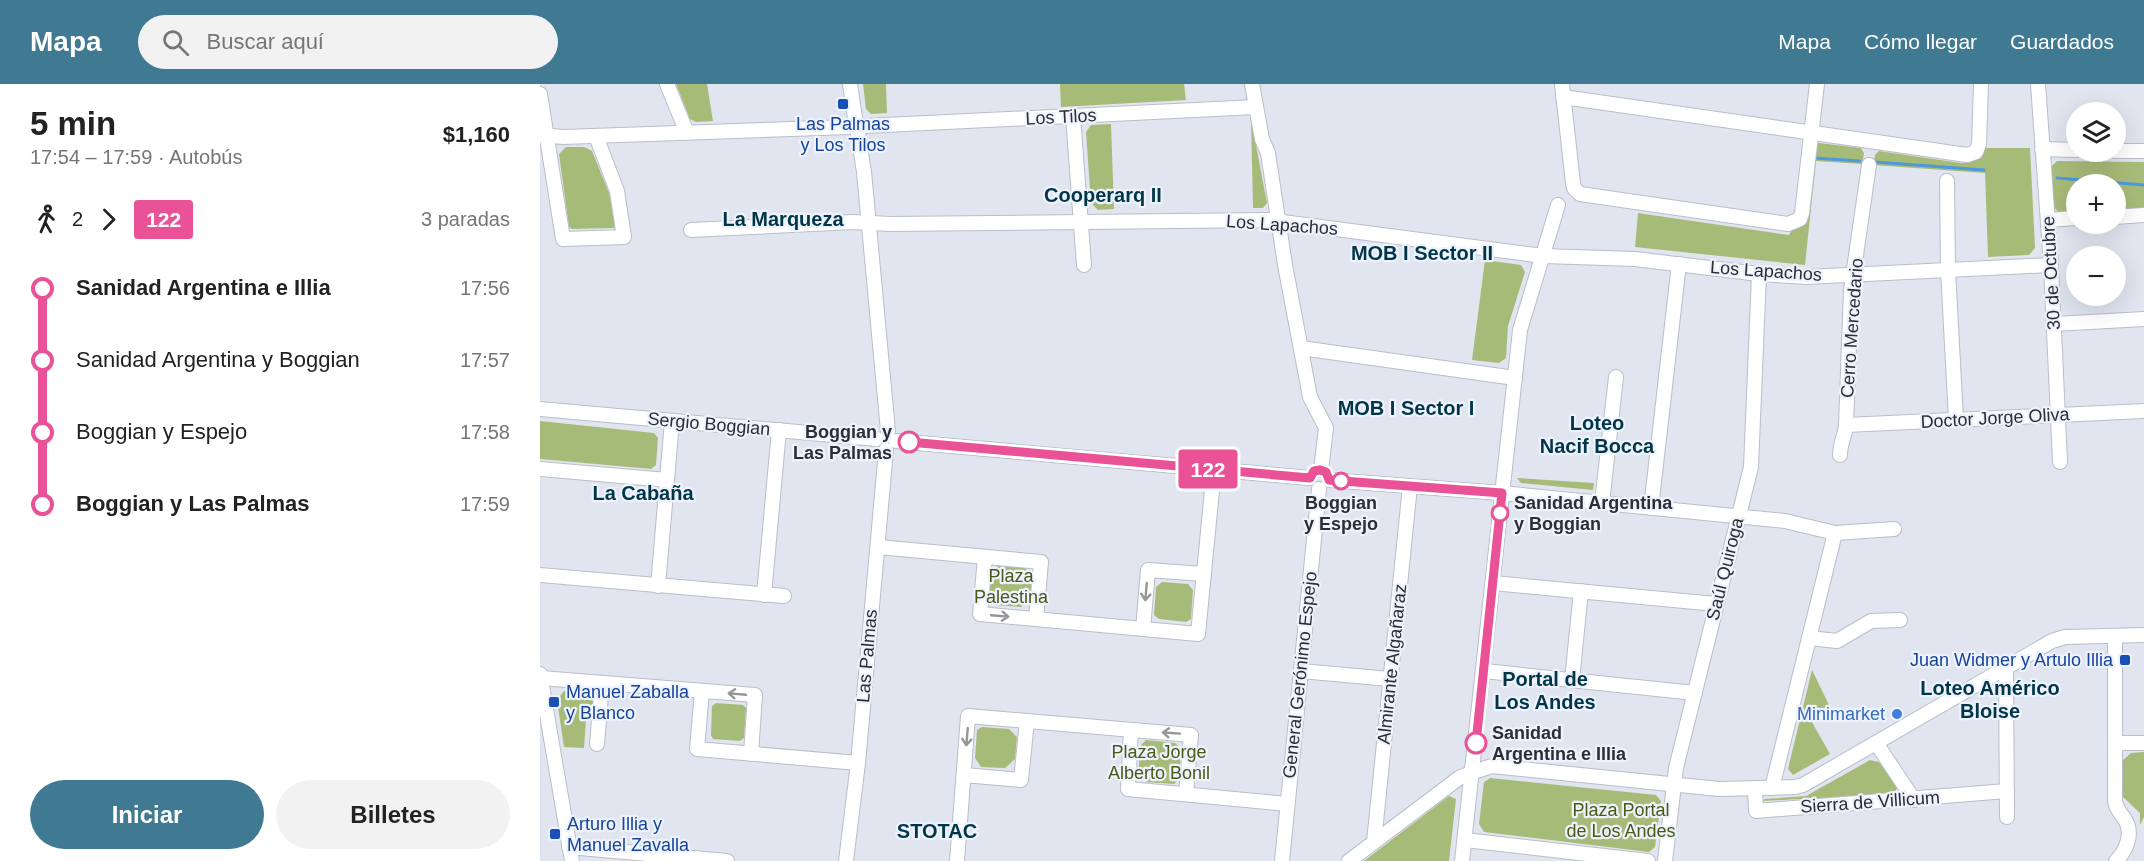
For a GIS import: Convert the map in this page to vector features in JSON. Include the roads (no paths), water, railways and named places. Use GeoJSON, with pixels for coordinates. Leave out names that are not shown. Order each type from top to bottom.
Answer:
{"type":"FeatureCollection","features":[{"type":"Feature","properties":{"kind":"street"},"geometry":{"type":"LineString","coordinates":[[667,84],[687,133]]}},
{"type":"Feature","properties":{"kind":"street","name":"Las Palmas"},"geometry":{"type":"LineString","coordinates":[[846,861],[858,763],[887,440],[864,172],[850,84]]}},
{"type":"Feature","properties":{"kind":"street","name":"General Gerónimo Espejo"},"geometry":{"type":"LineString","coordinates":[[1252,84],[1262,139],[1268,153],[1310,397],[1326,428],[1282,861]]}},
{"type":"Feature","properties":{"kind":"street"},"geometry":{"type":"LineString","coordinates":[[1817,84],[1812,133],[1802,216],[1796,222],[1788,225],[1580,194],[1574,188],[1563,91],[1812,133],[1971,154],[1976,152],[1979,144],[1981,84]]}},
{"type":"Feature","properties":{"kind":"street","name":"30 de Octubre"},"geometry":{"type":"LineString","coordinates":[[2038,84],[2051,265],[2060,462]]}},
{"type":"Feature","properties":{"kind":"street"},"geometry":{"type":"LineString","coordinates":[[540,94],[543,135],[563,239],[624,237],[617,191],[596,136]]}},
{"type":"Feature","properties":{"kind":"street","name":"Los Tilos"},"geometry":{"type":"LineString","coordinates":[[543,135],[563,137],[687,133],[1256,107]]}},
{"type":"Feature","properties":{"kind":"street"},"geometry":{"type":"LineString","coordinates":[[1073,116],[1084,265]]}},
{"type":"Feature","properties":{"kind":"street"},"geometry":{"type":"LineString","coordinates":[[2042,149],[2066,150]]}},
{"type":"Feature","properties":{"kind":"street"},"geometry":{"type":"LineString","coordinates":[[2126,151],[2144,151]]}},
{"type":"Feature","properties":{"kind":"street","name":"Cerro Mercedario"},"geometry":{"type":"LineString","coordinates":[[1840,455],[1840,443],[1846,425],[1851,290],[1869,165]]}},
{"type":"Feature","properties":{"kind":"street"},"geometry":{"type":"LineString","coordinates":[[1947,181],[1947,270],[1956,420]]}},
{"type":"Feature","properties":{"kind":"street"},"geometry":{"type":"LineString","coordinates":[[1462,861],[1520,330],[1558,205]]}},
{"type":"Feature","properties":{"kind":"street"},"geometry":{"type":"LineString","coordinates":[[2126,216],[2144,215]]}},
{"type":"Feature","properties":{"kind":"street"},"geometry":{"type":"LineString","coordinates":[[2048,220],[2066,219]]}},
{"type":"Feature","properties":{"kind":"street","name":"Los Lapachos"},"geometry":{"type":"LineString","coordinates":[[691,230],[853,222],[1278,221],[1543,256],[1635,259],[1760,274],[1806,277],[2051,265]]}},
{"type":"Feature","properties":{"kind":"street"},"geometry":{"type":"LineString","coordinates":[[1651,508],[1679,264]]}},
{"type":"Feature","properties":{"kind":"street","name":"Saúl Quiroga"},"geometry":{"type":"LineString","coordinates":[[1665,861],[1676,768],[1750,467],[1760,274]]}},
{"type":"Feature","properties":{"kind":"street"},"geometry":{"type":"LineString","coordinates":[[2054,324],[2144,319]]}},
{"type":"Feature","properties":{"kind":"street"},"geometry":{"type":"LineString","coordinates":[[1301,348],[1515,378]]}},
{"type":"Feature","properties":{"kind":"street"},"geometry":{"type":"LineString","coordinates":[[1602,503],[1616,377]]}},
{"type":"Feature","properties":{"kind":"street","name":"Sergio Boggian"},"geometry":{"type":"LineString","coordinates":[[540,409],[1214,470],[1502,493],[1785,521],[1835,533],[1894,529]]}},
{"type":"Feature","properties":{"kind":"street","name":"Doctor Jorge Oliva"},"geometry":{"type":"LineString","coordinates":[[1846,425],[2144,411]]}},
{"type":"Feature","properties":{"kind":"street"},"geometry":{"type":"LineString","coordinates":[[658,586],[672,421]]}},
{"type":"Feature","properties":{"kind":"street"},"geometry":{"type":"LineString","coordinates":[[764,595],[779,430]]}},
{"type":"Feature","properties":{"kind":"street"},"geometry":{"type":"LineString","coordinates":[[540,469],[667,480]]}},
{"type":"Feature","properties":{"kind":"street"},"geometry":{"type":"LineString","coordinates":[[985,557],[980,614],[1198,634],[1214,470]]}},
{"type":"Feature","properties":{"kind":"street","name":"Almirante Algañaraz"},"geometry":{"type":"LineString","coordinates":[[1374,842],[1410,486]]}},
{"type":"Feature","properties":{"kind":"street"},"geometry":{"type":"LineString","coordinates":[[1772,788],[1835,533]]}},
{"type":"Feature","properties":{"kind":"street"},"geometry":{"type":"LineString","coordinates":[[878,547],[1041,562],[1036,619]]}},
{"type":"Feature","properties":{"kind":"street"},"geometry":{"type":"LineString","coordinates":[[1143,629],[1148,570],[1204,574]]}},
{"type":"Feature","properties":{"kind":"street"},"geometry":{"type":"LineString","coordinates":[[540,575],[784,597]]}},
{"type":"Feature","properties":{"kind":"street"},"geometry":{"type":"LineString","coordinates":[[1493,583],[1716,604]]}},
{"type":"Feature","properties":{"kind":"street"},"geometry":{"type":"LineString","coordinates":[[1572,680],[1581,591]]}},
{"type":"Feature","properties":{"kind":"street"},"geometry":{"type":"LineString","coordinates":[[1809,638],[1838,641],[1871,621],[1900,620]]}},
{"type":"Feature","properties":{"kind":"street"},"geometry":{"type":"LineString","coordinates":[[1349,861],[1459,778],[1492,766],[1719,789],[1803,785],[2059,639],[2144,635]]}},
{"type":"Feature","properties":{"kind":"street"},"geometry":{"type":"LineString","coordinates":[[2115,636],[2115,801],[2128,832],[2126,850],[2115,861]]}},
{"type":"Feature","properties":{"kind":"street"},"geometry":{"type":"LineString","coordinates":[[1301,670],[1390,680]]}},
{"type":"Feature","properties":{"kind":"street"},"geometry":{"type":"LineString","coordinates":[[2006,670],[2007,817]]}},
{"type":"Feature","properties":{"kind":"street"},"geometry":{"type":"LineString","coordinates":[[1484,671],[1695,693]]}},
{"type":"Feature","properties":{"kind":"street"},"geometry":{"type":"LineString","coordinates":[[727,861],[570,854],[540,676],[755,695],[751,754]]}},
{"type":"Feature","properties":{"kind":"street"},"geometry":{"type":"LineString","coordinates":[[597,744],[602,683]]}},
{"type":"Feature","properties":{"kind":"street"},"geometry":{"type":"LineString","coordinates":[[702,691],[698,749],[858,763]]}},
{"type":"Feature","properties":{"kind":"street"},"geometry":{"type":"LineString","coordinates":[[957,861],[968,716],[1191,735],[1186,794]]}},
{"type":"Feature","properties":{"kind":"street"},"geometry":{"type":"LineString","coordinates":[[964,775],[1021,780],[1027,721]]}},
{"type":"Feature","properties":{"kind":"street"},"geometry":{"type":"LineString","coordinates":[[1131,730],[1128,789],[1287,804]]}},
{"type":"Feature","properties":{"kind":"street"},"geometry":{"type":"LineString","coordinates":[[2115,742],[2144,743]]}},
{"type":"Feature","properties":{"kind":"street"},"geometry":{"type":"LineString","coordinates":[[1876,743],[1914,800]]}},
{"type":"Feature","properties":{"kind":"street","name":"Sierra de Villicum"},"geometry":{"type":"LineString","coordinates":[[1755,789],[1756,811],[2007,791]]}},
{"type":"Feature","properties":{"kind":"street"},"geometry":{"type":"LineString","coordinates":[[1465,840],[1648,861]]}},
{"type":"Feature","properties":{"kind":"waterway"},"geometry":{"type":"LineString","coordinates":[[1815,158],[1860,161]]}},
{"type":"Feature","properties":{"kind":"waterway"},"geometry":{"type":"LineString","coordinates":[[1875,162],[1984,170]]}},
{"type":"Feature","properties":{"kind":"waterway"},"geometry":{"type":"LineString","coordinates":[[2057,178],[2144,185]]}},
{"type":"Feature","properties":{"kind":"place","name":"Las Palmas y Los Tilos"},"geometry":{"type":"Point","coordinates":[843,104]}},
{"type":"Feature","properties":{"kind":"place","name":"Boggian y Las Palmas"},"geometry":{"type":"Point","coordinates":[909,442]}},
{"type":"Feature","properties":{"kind":"place","name":"Boggian y Espejo"},"geometry":{"type":"Point","coordinates":[1341,481]}},
{"type":"Feature","properties":{"kind":"place","name":"Sanidad Argentina y Boggian"},"geometry":{"type":"Point","coordinates":[1500,513]}},
{"type":"Feature","properties":{"kind":"place","name":"Juan Widmer y Artulo Illia"},"geometry":{"type":"Point","coordinates":[2125,660]}},
{"type":"Feature","properties":{"kind":"place","name":"Manuel Zaballa y Blanco"},"geometry":{"type":"Point","coordinates":[554,702]}},
{"type":"Feature","properties":{"kind":"place","name":"Minimarket"},"geometry":{"type":"Point","coordinates":[1897,714]}},
{"type":"Feature","properties":{"kind":"place","name":"Sanidad Argentina e Illia"},"geometry":{"type":"Point","coordinates":[1476,743]}},
{"type":"Feature","properties":{"kind":"place","name":"Arturo Illia y Manuel Zavalla"},"geometry":{"type":"Point","coordinates":[555,834]}},
{"type":"Feature","properties":{"kind":"district","name":"Cooperarq II"},"geometry":{"type":"Point","coordinates":[1103,195]}},
{"type":"Feature","properties":{"kind":"district","name":"La Marqueza"},"geometry":{"type":"Point","coordinates":[783,219]}},
{"type":"Feature","properties":{"kind":"district","name":"MOB I Sector II"},"geometry":{"type":"Point","coordinates":[1422,253]}},
{"type":"Feature","properties":{"kind":"district","name":"MOB I Sector I"},"geometry":{"type":"Point","coordinates":[1406,408]}},
{"type":"Feature","properties":{"kind":"district","name":"Loteo Nacif Bocca"},"geometry":{"type":"Point","coordinates":[1597,434]}},
{"type":"Feature","properties":{"kind":"district","name":"La Cabaña"},"geometry":{"type":"Point","coordinates":[643,493]}},
{"type":"Feature","properties":{"kind":"district","name":"Portal de Los Andes"},"geometry":{"type":"Point","coordinates":[1545,690]}},
{"type":"Feature","properties":{"kind":"district","name":"Loteo Américo Bloise"},"geometry":{"type":"Point","coordinates":[1990,700]}},
{"type":"Feature","properties":{"kind":"district","name":"STOTAC"},"geometry":{"type":"Point","coordinates":[937,831]}},
{"type":"Feature","properties":{"kind":"park label","name":"Plaza Palestina"},"geometry":{"type":"Point","coordinates":[1011,586]}},
{"type":"Feature","properties":{"kind":"park label","name":"Plaza Jorge Alberto Bonil"},"geometry":{"type":"Point","coordinates":[1159,762]}},
{"type":"Feature","properties":{"kind":"park label","name":"Plaza Portal de Los Andes"},"geometry":{"type":"Point","coordinates":[1621,820]}}]}
